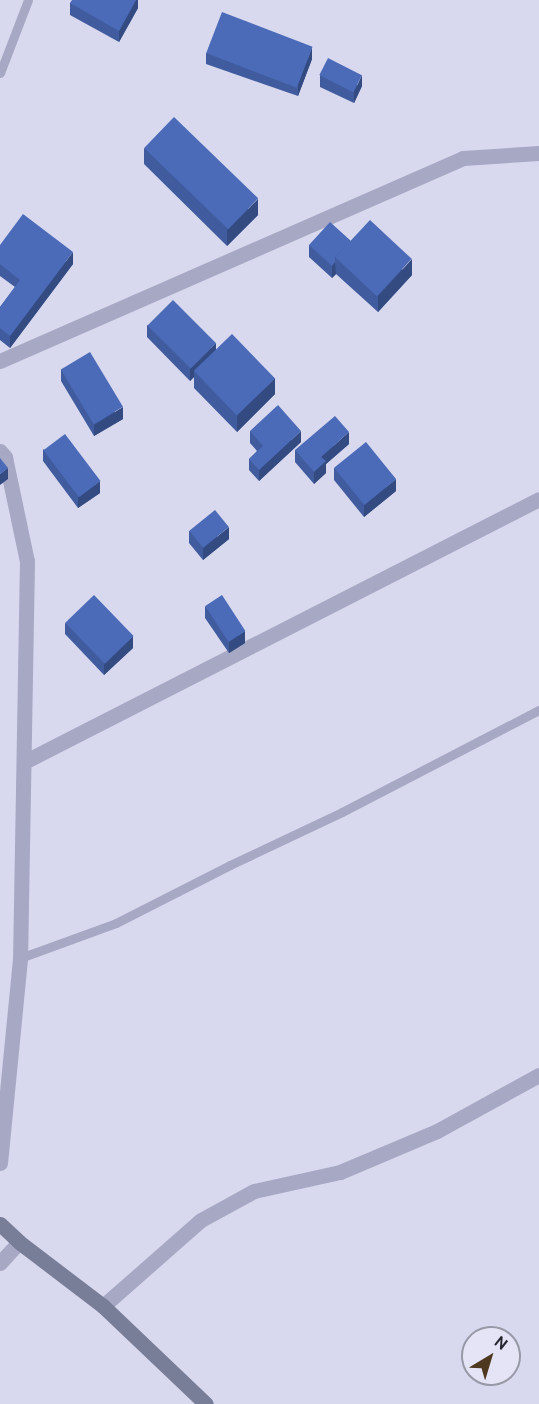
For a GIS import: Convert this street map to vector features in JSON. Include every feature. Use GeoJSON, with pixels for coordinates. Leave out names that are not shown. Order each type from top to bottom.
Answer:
{"type":"FeatureCollection","features":[{"type":"Feature","properties":{"kind":"main road"},"geometry":{"type":"LineString","coordinates":[[0,1224],[19,1242],[103,1306],[206,1404]]}},
{"type":"Feature","properties":{"kind":"street"},"geometry":{"type":"LineString","coordinates":[[0,361],[463,158],[539,153]]}},
{"type":"Feature","properties":{"kind":"street"},"geometry":{"type":"LineString","coordinates":[[0,451],[5,457],[27,561],[20,958],[0,1163]]}},
{"type":"Feature","properties":{"kind":"street"},"geometry":{"type":"LineString","coordinates":[[24,762],[539,499]]}},
{"type":"Feature","properties":{"kind":"street"},"geometry":{"type":"LineString","coordinates":[[103,1306],[201,1220],[254,1191],[340,1172],[437,1131],[539,1075]]}},
{"type":"Feature","properties":{"kind":"street"},"geometry":{"type":"LineString","coordinates":[[0,1263],[19,1242]]}},
{"type":"Feature","properties":{"kind":"lane"},"geometry":{"type":"LineString","coordinates":[[0,73],[28,0]]}},
{"type":"Feature","properties":{"kind":"lane"},"geometry":{"type":"LineString","coordinates":[[20,958],[116,923],[230,865],[342,812],[539,710]]}},
{"type":"Feature","properties":{"kind":"building"},"geometry":{"type":"Polygon","coordinates":[[[72,0],[136,0],[119,31],[70,3],[72,0]]]}},
{"type":"Feature","properties":{"kind":"building"},"geometry":{"type":"Polygon","coordinates":[[[222,12],[313,47],[297,88],[206,53],[222,12]]]}},
{"type":"Feature","properties":{"kind":"building"},"geometry":{"type":"Polygon","coordinates":[[[328,58],[362,75],[353,92],[319,75],[328,58]]]}},
{"type":"Feature","properties":{"kind":"building"},"geometry":{"type":"Polygon","coordinates":[[[174,117],[258,198],[228,229],[144,148],[174,117]]]}},
{"type":"Feature","properties":{"kind":"building"},"geometry":{"type":"Polygon","coordinates":[[[23,214],[73,252],[10,336],[0,328],[0,307],[20,280],[0,264],[0,245],[23,214]]]}},
{"type":"Feature","properties":{"kind":"building"},"geometry":{"type":"Polygon","coordinates":[[[370,220],[412,259],[377,296],[335,257],[370,220]]]}},
{"type":"Feature","properties":{"kind":"building"},"geometry":{"type":"Polygon","coordinates":[[[330,222],[351,241],[335,257],[332,266],[309,245],[330,222]]]}},
{"type":"Feature","properties":{"kind":"building"},"geometry":{"type":"Polygon","coordinates":[[[173,300],[216,343],[191,369],[148,325],[173,300]]]}},
{"type":"Feature","properties":{"kind":"building"},"geometry":{"type":"Polygon","coordinates":[[[232,334],[275,379],[237,415],[194,371],[232,334]]]}},
{"type":"Feature","properties":{"kind":"building"},"geometry":{"type":"Polygon","coordinates":[[[90,352],[123,407],[94,424],[61,370],[90,352]]]}},
{"type":"Feature","properties":{"kind":"building"},"geometry":{"type":"Polygon","coordinates":[[[278,405],[301,431],[259,470],[249,459],[263,446],[250,431],[278,405]]]}},
{"type":"Feature","properties":{"kind":"building"},"geometry":{"type":"Polygon","coordinates":[[[335,416],[349,432],[321,457],[326,461],[314,472],[295,450],[335,416]]]}},
{"type":"Feature","properties":{"kind":"building"},"geometry":{"type":"Polygon","coordinates":[[[65,434],[101,481],[79,497],[43,450],[65,434]]]}},
{"type":"Feature","properties":{"kind":"building"},"geometry":{"type":"Polygon","coordinates":[[[366,442],[396,479],[364,505],[334,468],[366,442]]]}},
{"type":"Feature","properties":{"kind":"building"},"geometry":{"type":"Polygon","coordinates":[[[0,458],[8,468],[0,474],[0,458]]]}},
{"type":"Feature","properties":{"kind":"building"},"geometry":{"type":"Polygon","coordinates":[[[215,510],[229,527],[203,548],[189,531],[215,510]]]}},
{"type":"Feature","properties":{"kind":"building"},"geometry":{"type":"Polygon","coordinates":[[[94,595],[134,636],[105,664],[65,623],[94,595]]]}},
{"type":"Feature","properties":{"kind":"building"},"geometry":{"type":"Polygon","coordinates":[[[222,595],[245,631],[229,642],[205,606],[222,595]]]}}]}
